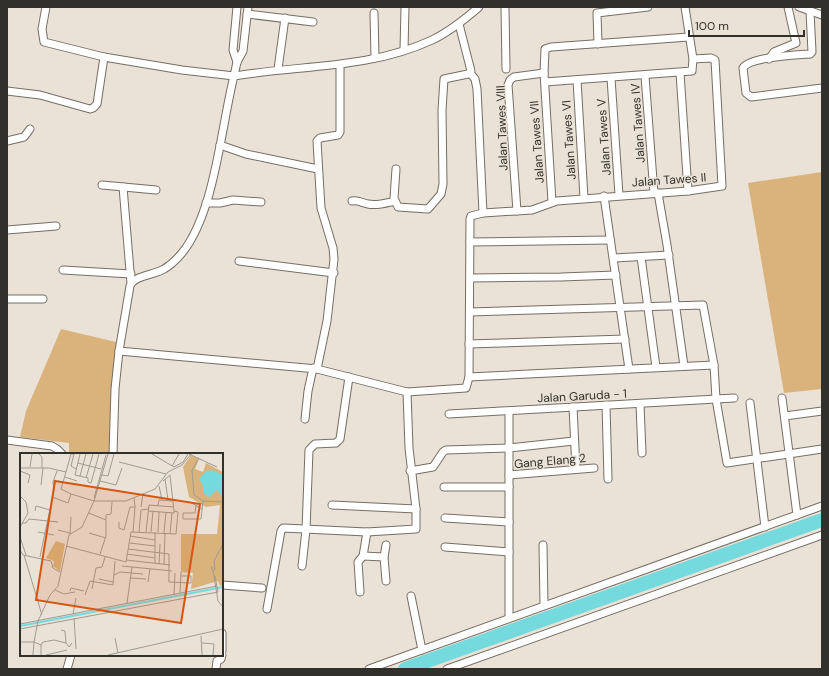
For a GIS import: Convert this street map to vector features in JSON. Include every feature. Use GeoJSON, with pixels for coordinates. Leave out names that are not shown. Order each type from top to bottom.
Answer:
{"type":"FeatureCollection","features":[{"type":"Feature","properties":{"kind":"street"},"geometry":{"type":"LineString","coordinates":[[46,7],[42,29],[44,42],[104,57],[182,70],[234,76],[278,69],[340,65],[404,50],[432,40],[459,24],[479,7]]}},
{"type":"Feature","properties":{"kind":"street"},"geometry":{"type":"LineString","coordinates":[[237,7],[233,50],[237,62]]}},
{"type":"Feature","properties":{"kind":"street"},"geometry":{"type":"LineString","coordinates":[[404,50],[405,7]]}},
{"type":"Feature","properties":{"kind":"street"},"geometry":{"type":"LineString","coordinates":[[505,7],[506,69]]}},
{"type":"Feature","properties":{"kind":"street"},"geometry":{"type":"LineString","coordinates":[[648,7],[614,8],[597,13],[598,44],[689,38]]}},
{"type":"Feature","properties":{"kind":"street"},"geometry":{"type":"LineString","coordinates":[[545,82],[646,76],[680,73],[694,70],[685,7]]}},
{"type":"Feature","properties":{"kind":"street"},"geometry":{"type":"LineString","coordinates":[[769,59],[774,52],[796,43],[788,7]]}},
{"type":"Feature","properties":{"kind":"street"},"geometry":{"type":"LineString","coordinates":[[799,7],[822,15]]}},
{"type":"Feature","properties":{"kind":"street"},"geometry":{"type":"LineString","coordinates":[[131,283],[163,270],[182,252],[195,232],[206,203],[220,145],[237,62],[243,51],[248,10],[313,22]]}},
{"type":"Feature","properties":{"kind":"street"},"geometry":{"type":"LineString","coordinates":[[810,11],[812,49],[810,54],[769,59],[744,66],[747,96],[751,97],[822,88]]}},
{"type":"Feature","properties":{"kind":"street"},"geometry":{"type":"LineString","coordinates":[[374,13],[375,58]]}},
{"type":"Feature","properties":{"kind":"street"},"geometry":{"type":"LineString","coordinates":[[278,69],[285,18]]}},
{"type":"Feature","properties":{"kind":"street"},"geometry":{"type":"LineString","coordinates":[[119,351],[315,368],[407,392],[463,389],[468,387],[471,278],[470,219],[474,214],[483,213],[477,89],[475,79],[470,73],[471,69],[459,24]]}},
{"type":"Feature","properties":{"kind":"street","name":"Jalan Tawes VII"},"geometry":{"type":"LineString","coordinates":[[552,202],[544,52],[547,48],[598,44]]}},
{"type":"Feature","properties":{"kind":"street"},"geometry":{"type":"LineString","coordinates":[[7,91],[40,95],[93,108],[97,104],[104,57]]}},
{"type":"Feature","properties":{"kind":"street","name":"Jalan Tawes II"},"geometry":{"type":"LineString","coordinates":[[483,213],[536,209],[552,202],[584,198],[720,188],[723,184],[715,60],[712,58],[693,59]]}},
{"type":"Feature","properties":{"kind":"street"},"geometry":{"type":"LineString","coordinates":[[305,420],[308,391],[327,321],[334,273],[334,253],[322,214],[318,169],[318,139],[338,135],[340,132],[340,65]]}},
{"type":"Feature","properties":{"kind":"street"},"geometry":{"type":"LineString","coordinates":[[396,169],[395,201],[398,207],[424,210],[430,208],[440,194],[442,184],[442,110],[444,81],[446,78],[470,73]]}},
{"type":"Feature","properties":{"kind":"street","name":"Jalan Tawes VIII"},"geometry":{"type":"LineString","coordinates":[[517,211],[508,85],[510,80],[514,77],[544,73]]}},
{"type":"Feature","properties":{"kind":"street"},"geometry":{"type":"LineString","coordinates":[[680,73],[688,191]]}},
{"type":"Feature","properties":{"kind":"street","name":"Jalan Tawes IV"},"geometry":{"type":"LineString","coordinates":[[646,76],[656,193],[669,255],[684,366]]}},
{"type":"Feature","properties":{"kind":"street","name":"Jalan Tawes V"},"geometry":{"type":"LineString","coordinates":[[611,78],[619,195]]}},
{"type":"Feature","properties":{"kind":"street","name":"Jalan Tawes VI"},"geometry":{"type":"LineString","coordinates":[[577,80],[584,198]]}},
{"type":"Feature","properties":{"kind":"street"},"geometry":{"type":"LineString","coordinates":[[7,141],[24,137],[30,129]]}},
{"type":"Feature","properties":{"kind":"street"},"geometry":{"type":"LineString","coordinates":[[220,145],[270,160],[318,169]]}},
{"type":"Feature","properties":{"kind":"street"},"geometry":{"type":"LineString","coordinates":[[102,185],[156,190]]}},
{"type":"Feature","properties":{"kind":"street"},"geometry":{"type":"LineString","coordinates":[[113,453],[115,389],[119,351],[131,283],[123,187]]}},
{"type":"Feature","properties":{"kind":"street"},"geometry":{"type":"LineString","coordinates":[[604,196],[629,369]]}},
{"type":"Feature","properties":{"kind":"street"},"geometry":{"type":"LineString","coordinates":[[206,203],[220,203],[233,200],[261,202]]}},
{"type":"Feature","properties":{"kind":"street"},"geometry":{"type":"LineString","coordinates":[[352,201],[359,200],[367,204],[374,204],[395,201]]}},
{"type":"Feature","properties":{"kind":"street"},"geometry":{"type":"LineString","coordinates":[[7,230],[56,226]]}},
{"type":"Feature","properties":{"kind":"street"},"geometry":{"type":"LineString","coordinates":[[470,242],[610,240]]}},
{"type":"Feature","properties":{"kind":"street"},"geometry":{"type":"LineString","coordinates":[[614,258],[669,255]]}},
{"type":"Feature","properties":{"kind":"street"},"geometry":{"type":"LineString","coordinates":[[641,257],[656,367]]}},
{"type":"Feature","properties":{"kind":"street"},"geometry":{"type":"LineString","coordinates":[[239,261],[334,273]]}},
{"type":"Feature","properties":{"kind":"street"},"geometry":{"type":"LineString","coordinates":[[63,270],[131,274]]}},
{"type":"Feature","properties":{"kind":"street"},"geometry":{"type":"LineString","coordinates":[[471,278],[616,275]]}},
{"type":"Feature","properties":{"kind":"street"},"geometry":{"type":"LineString","coordinates":[[7,299],[42,298]]}},
{"type":"Feature","properties":{"kind":"street"},"geometry":{"type":"LineString","coordinates":[[470,312],[703,305],[714,364],[716,399],[725,460],[729,463],[757,460],[822,449]]}},
{"type":"Feature","properties":{"kind":"street"},"geometry":{"type":"LineString","coordinates":[[469,344],[625,339]]}},
{"type":"Feature","properties":{"kind":"street"},"geometry":{"type":"LineString","coordinates":[[469,376],[714,364]]}},
{"type":"Feature","properties":{"kind":"street"},"geometry":{"type":"LineString","coordinates":[[302,566],[306,530],[309,450],[315,444],[336,443],[340,439],[349,377]]}},
{"type":"Feature","properties":{"kind":"street"},"geometry":{"type":"LineString","coordinates":[[267,609],[281,531],[283,528],[288,527],[306,530],[367,532],[416,529],[416,509],[410,471],[407,392]]}},
{"type":"Feature","properties":{"kind":"street","name":"Jalan Garuda - 1"},"geometry":{"type":"LineString","coordinates":[[449,414],[734,398]]}},
{"type":"Feature","properties":{"kind":"street"},"geometry":{"type":"LineString","coordinates":[[782,398],[797,515]]}},
{"type":"Feature","properties":{"kind":"street"},"geometry":{"type":"LineString","coordinates":[[750,403],[765,527]]}},
{"type":"Feature","properties":{"kind":"street"},"geometry":{"type":"LineString","coordinates":[[640,404],[642,453]]}},
{"type":"Feature","properties":{"kind":"street"},"geometry":{"type":"LineString","coordinates":[[606,405],[608,479]]}},
{"type":"Feature","properties":{"kind":"street"},"geometry":{"type":"LineString","coordinates":[[573,407],[576,469]]}},
{"type":"Feature","properties":{"kind":"street"},"geometry":{"type":"LineString","coordinates":[[509,411],[509,618]]}},
{"type":"Feature","properties":{"kind":"street"},"geometry":{"type":"LineString","coordinates":[[785,416],[822,411]]}},
{"type":"Feature","properties":{"kind":"street"},"geometry":{"type":"LineString","coordinates":[[7,440],[52,446],[58,449],[61,453]]}},
{"type":"Feature","properties":{"kind":"street"},"geometry":{"type":"LineString","coordinates":[[410,471],[432,467],[446,450],[509,448],[574,441]]}},
{"type":"Feature","properties":{"kind":"street","name":"Gang Elang 2"},"geometry":{"type":"LineString","coordinates":[[509,475],[594,468]]}},
{"type":"Feature","properties":{"kind":"street"},"geometry":{"type":"LineString","coordinates":[[444,487],[509,487]]}},
{"type":"Feature","properties":{"kind":"street"},"geometry":{"type":"LineString","coordinates":[[332,505],[416,509]]}},
{"type":"Feature","properties":{"kind":"street"},"geometry":{"type":"LineString","coordinates":[[369,669],[822,506]]}},
{"type":"Feature","properties":{"kind":"street"},"geometry":{"type":"LineString","coordinates":[[445,518],[509,522]]}},
{"type":"Feature","properties":{"kind":"street"},"geometry":{"type":"LineString","coordinates":[[360,592],[358,562],[363,556],[367,532]]}},
{"type":"Feature","properties":{"kind":"street"},"geometry":{"type":"LineString","coordinates":[[447,669],[822,535]]}},
{"type":"Feature","properties":{"kind":"street"},"geometry":{"type":"LineString","coordinates":[[386,545],[384,557],[386,581]]}},
{"type":"Feature","properties":{"kind":"street"},"geometry":{"type":"LineString","coordinates":[[543,545],[544,605]]}},
{"type":"Feature","properties":{"kind":"street"},"geometry":{"type":"LineString","coordinates":[[445,547],[509,552]]}},
{"type":"Feature","properties":{"kind":"street"},"geometry":{"type":"LineString","coordinates":[[363,556],[384,557]]}},
{"type":"Feature","properties":{"kind":"street"},"geometry":{"type":"LineString","coordinates":[[223,585],[262,588]]}},
{"type":"Feature","properties":{"kind":"street"},"geometry":{"type":"LineString","coordinates":[[411,596],[422,650]]}},
{"type":"Feature","properties":{"kind":"street"},"geometry":{"type":"LineString","coordinates":[[67,669],[71,656]]}},
{"type":"Feature","properties":{"kind":"street"},"geometry":{"type":"LineString","coordinates":[[216,669],[216,661],[221,659],[222,656]]}},
{"type":"Feature","properties":{"kind":"shaded area"},"geometry":{"type":"Polygon","coordinates":[[[822,172],[822,389],[784,393],[748,183],[822,172]]]}},
{"type":"Feature","properties":{"kind":"shaded area"},"geometry":{"type":"Polygon","coordinates":[[[61,329],[116,342],[113,453],[69,453],[69,443],[20,437],[26,411],[61,329]]]}},
{"type":"Feature","properties":{"kind":"waterway"},"geometry":{"type":"LineString","coordinates":[[405,669],[822,520]]}}]}
